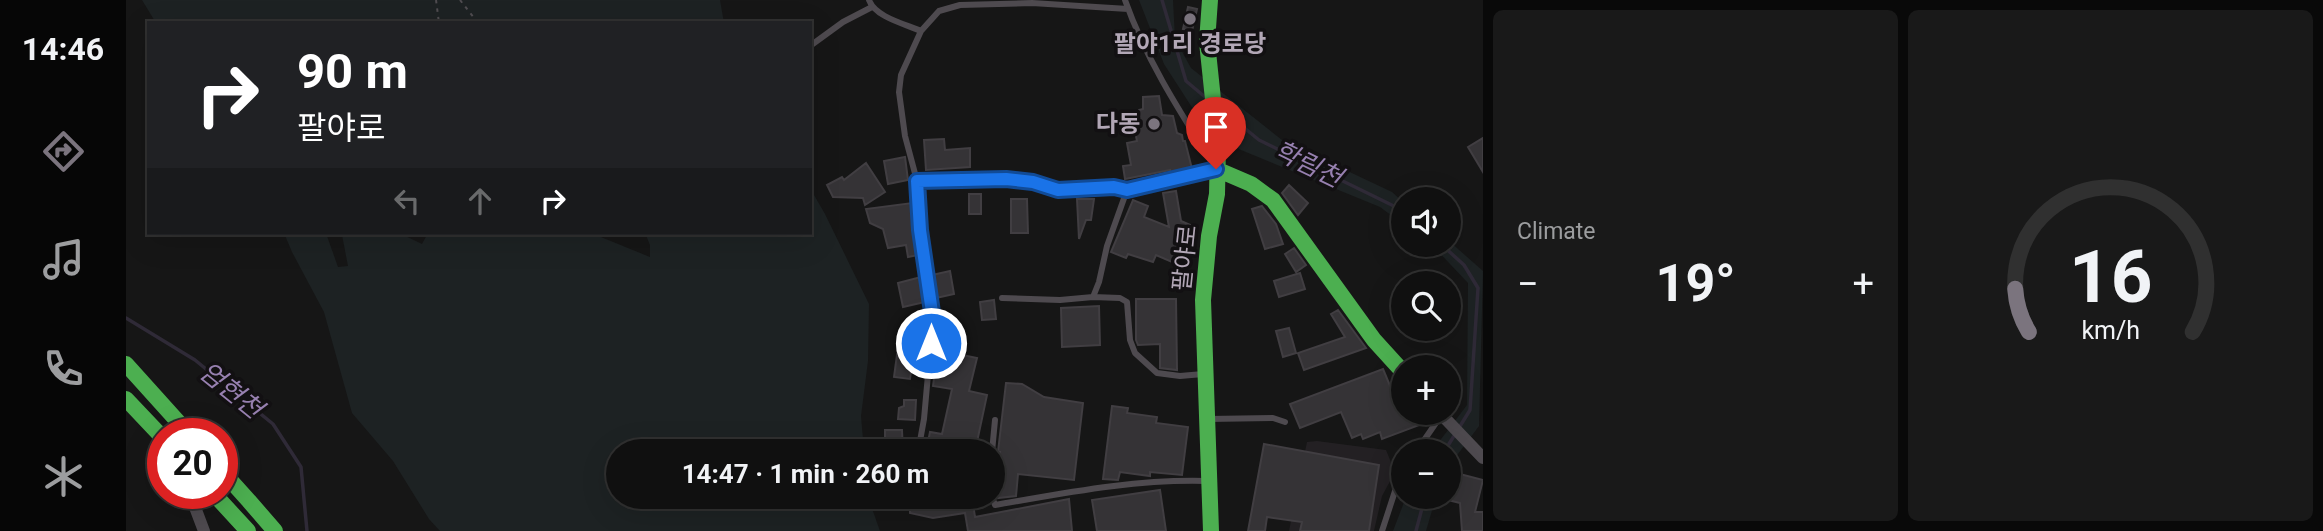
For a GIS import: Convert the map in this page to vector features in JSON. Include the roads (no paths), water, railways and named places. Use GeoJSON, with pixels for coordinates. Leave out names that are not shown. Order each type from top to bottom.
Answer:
{"type":"FeatureCollection","features":[{"type":"Feature","properties":{"kind":"main road","name":"팔야로"},"geometry":{"type":"LineString","coordinates":[[1210,0],[1207,42],[1218,147],[1217,194],[1209,236],[1203,300],[1210,531]]}},
{"type":"Feature","properties":{"kind":"main road"},"geometry":{"type":"LineString","coordinates":[[1216,169],[1234,175],[1273,200],[1374,340],[1391,359]]}},
{"type":"Feature","properties":{"kind":"main road"},"geometry":{"type":"LineString","coordinates":[[126,364],[175,418]]}},
{"type":"Feature","properties":{"kind":"main road"},"geometry":{"type":"LineString","coordinates":[[126,399],[147,422]]}},
{"type":"Feature","properties":{"kind":"main road"},"geometry":{"type":"LineString","coordinates":[[238,489],[284,531]]}},
{"type":"Feature","properties":{"kind":"main road"},"geometry":{"type":"LineString","coordinates":[[228,509],[248,531]]}},
{"type":"Feature","properties":{"kind":"main road"},"geometry":{"type":"LineString","coordinates":[[263,513],[275,531]]}},
{"type":"Feature","properties":{"kind":"street"},"geometry":{"type":"LineString","coordinates":[[1453,425],[1480,454]]}},
{"type":"Feature","properties":{"kind":"street"},"geometry":{"type":"LineString","coordinates":[[196,509],[204,531]]}},
{"type":"Feature","properties":{"kind":"lane"},"geometry":{"type":"LineString","coordinates":[[917,181],[1006,179],[1033,182],[1058,190],[1114,187],[1127,190],[1216,169],[1141,41],[1125,0]]}},
{"type":"Feature","properties":{"kind":"lane"},"geometry":{"type":"LineString","coordinates":[[920,439],[933,319],[920,230],[917,181],[905,136],[899,92],[901,75],[921,31],[939,11],[960,5],[1032,3],[1128,9]]}},
{"type":"Feature","properties":{"kind":"lane"},"geometry":{"type":"LineString","coordinates":[[812,45],[871,4],[921,31]]}},
{"type":"Feature","properties":{"kind":"lane"},"geometry":{"type":"LineString","coordinates":[[1093,297],[1107,246],[1127,190]]}},
{"type":"Feature","properties":{"kind":"lane"},"geometry":{"type":"LineString","coordinates":[[1002,298],[1120,298],[1127,302],[1130,340],[1135,353],[1157,373],[1180,376],[1205,374]]}},
{"type":"Feature","properties":{"kind":"lane"},"geometry":{"type":"LineString","coordinates":[[1206,419],[1273,418],[1285,422]]}},
{"type":"Feature","properties":{"kind":"lane"},"geometry":{"type":"LineString","coordinates":[[993,439],[995,420]]}},
{"type":"Feature","properties":{"kind":"lane"},"geometry":{"type":"LineString","coordinates":[[1426,439],[1437,425]]}},
{"type":"Feature","properties":{"kind":"lane"},"geometry":{"type":"LineString","coordinates":[[1005,503],[1080,490],[1163,480],[1208,481]]}},
{"type":"Feature","properties":{"kind":"lane"},"geometry":{"type":"LineString","coordinates":[[1382,531],[1391,503]]}},
{"type":"Feature","properties":{"kind":"waterway","name":"학림천"},"geometry":{"type":"LineString","coordinates":[[1162,0],[1186,81],[1205,97]]}},
{"type":"Feature","properties":{"kind":"waterway","name":"학림천"},"geometry":{"type":"LineString","coordinates":[[1220,108],[1259,140],[1391,205]]}},
{"type":"Feature","properties":{"kind":"waterway","name":"학림천"},"geometry":{"type":"LineString","coordinates":[[1452,439],[1470,410],[1478,288],[1464,265],[1455,257]]}},
{"type":"Feature","properties":{"kind":"waterway","name":"엄현천"},"geometry":{"type":"LineString","coordinates":[[126,318],[195,360],[273,424],[301,467],[307,531]]}},
{"type":"Feature","properties":{"kind":"waterway","name":"학림천"},"geometry":{"type":"LineString","coordinates":[[1416,531],[1422,509]]}},
{"type":"Feature","properties":{"kind":"place","name":"팔야1리 경로당"},"geometry":{"type":"Point","coordinates":[1190,19]}},
{"type":"Feature","properties":{"kind":"place","name":"다동"},"geometry":{"type":"Point","coordinates":[1154,124]}}]}
